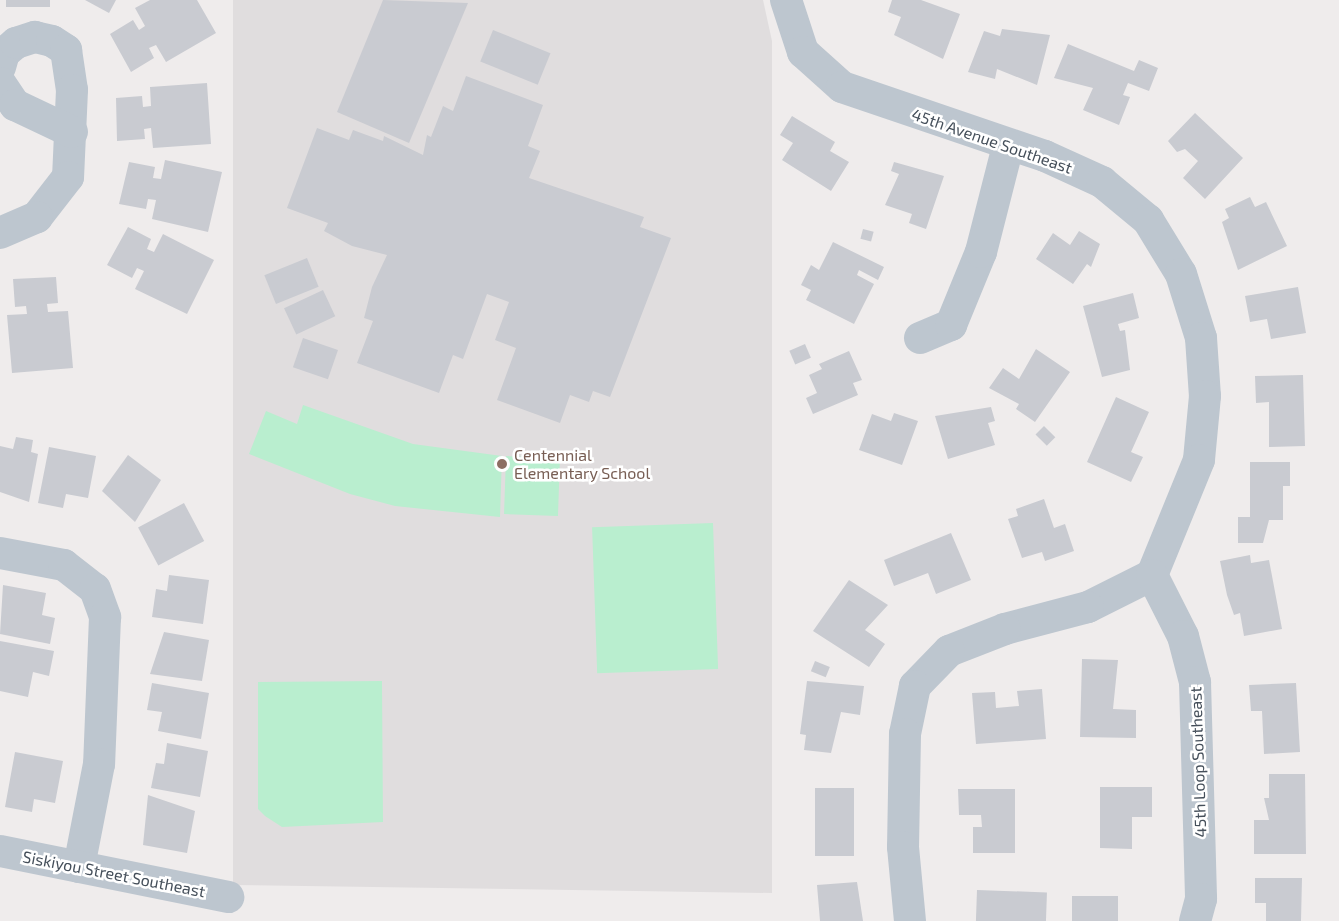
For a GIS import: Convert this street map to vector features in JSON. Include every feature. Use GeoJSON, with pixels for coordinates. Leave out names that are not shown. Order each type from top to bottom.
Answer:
{"type":"FeatureCollection","features":[{"type":"Feature","properties":{"kind":"street","name":"45th Avenue Southeast"},"geometry":{"type":"LineString","coordinates":[[786,0],[803,52],[842,87],[1102,182],[1148,220],[1181,274],[1202,338],[1205,396],[1199,460],[1152,575]]}},
{"type":"Feature","properties":{"kind":"street"},"geometry":{"type":"LineString","coordinates":[[0,67],[4,53],[16,43],[34,37],[66,50],[72,70],[72,132],[68,177],[37,217],[0,232]]}},
{"type":"Feature","properties":{"kind":"street"},"geometry":{"type":"LineString","coordinates":[[0,83],[15,105],[72,132]]}},
{"type":"Feature","properties":{"kind":"street"},"geometry":{"type":"LineString","coordinates":[[920,338],[951,325],[981,252],[1008,146]]}},
{"type":"Feature","properties":{"kind":"street"},"geometry":{"type":"LineString","coordinates":[[0,553],[64,566],[95,589],[105,617],[99,764],[79,867]]}},
{"type":"Feature","properties":{"kind":"street"},"geometry":{"type":"LineString","coordinates":[[910,921],[903,825],[906,734],[915,686],[949,651],[1005,628],[1088,607],[1152,575]]}},
{"type":"Feature","properties":{"kind":"street","name":"45th Loop Southeast"},"geometry":{"type":"LineString","coordinates":[[1152,575],[1183,636],[1195,681],[1202,899],[1195,921]]}},
{"type":"Feature","properties":{"kind":"street","name":"Siskiyou Street Southeast"},"geometry":{"type":"LineString","coordinates":[[0,851],[228,897]]}},
{"type":"Feature","properties":{"kind":"shaded area","name":"Centennial Elementary School"},"geometry":{"type":"Polygon","coordinates":[[[233,0],[763,0],[772,41],[772,893],[233,885],[233,0]]]}},
{"type":"Feature","properties":{"kind":"green space"},"geometry":{"type":"Polygon","coordinates":[[[303,405],[413,444],[502,456],[500,517],[395,506],[350,494],[249,454],[266,411],[297,424],[303,405]]]}},
{"type":"Feature","properties":{"kind":"green space"},"geometry":{"type":"Polygon","coordinates":[[[506,456],[560,458],[558,516],[504,514],[506,456]]]}},
{"type":"Feature","properties":{"kind":"green space"},"geometry":{"type":"Polygon","coordinates":[[[713,523],[718,669],[597,673],[592,527],[713,523]]]}},
{"type":"Feature","properties":{"kind":"green space"},"geometry":{"type":"Polygon","coordinates":[[[382,681],[383,822],[282,827],[265,816],[258,809],[258,682],[382,681]]]}},
{"type":"Feature","properties":{"kind":"building"},"geometry":{"type":"Polygon","coordinates":[[[6,0],[50,0],[50,7],[6,7],[6,0]]]}},
{"type":"Feature","properties":{"kind":"building"},"geometry":{"type":"Polygon","coordinates":[[[85,0],[116,0],[109,13],[85,0]]]}},
{"type":"Feature","properties":{"kind":"building"},"geometry":{"type":"Polygon","coordinates":[[[150,0],[197,0],[216,33],[166,62],[156,45],[149,48],[154,58],[131,72],[110,34],[133,20],[139,30],[145,26],[135,8],[150,0]]]}},
{"type":"Feature","properties":{"kind":"building"},"geometry":{"type":"Polygon","coordinates":[[[383,0],[468,3],[409,143],[337,112],[383,0]]]}},
{"type":"Feature","properties":{"kind":"building"},"geometry":{"type":"Polygon","coordinates":[[[892,0],[921,0],[960,14],[943,59],[894,35],[901,17],[888,12],[892,0]]]}},
{"type":"Feature","properties":{"kind":"building"},"geometry":{"type":"Polygon","coordinates":[[[1002,29],[1050,35],[1037,85],[997,69],[995,79],[968,72],[984,31],[1000,36],[1002,29]]]}},
{"type":"Feature","properties":{"kind":"building"},"geometry":{"type":"Polygon","coordinates":[[[493,30],[550,53],[538,85],[480,62],[493,30]]]}},
{"type":"Feature","properties":{"kind":"building"},"geometry":{"type":"Polygon","coordinates":[[[1068,44],[1134,71],[1139,60],[1158,68],[1149,91],[1128,83],[1123,95],[1130,97],[1119,125],[1083,110],[1093,88],[1054,78],[1068,44]]]}},
{"type":"Feature","properties":{"kind":"building"},"geometry":{"type":"Polygon","coordinates":[[[466,76],[543,105],[528,146],[540,151],[529,178],[644,217],[640,227],[671,238],[610,397],[593,391],[589,402],[570,395],[560,423],[497,400],[516,348],[495,340],[509,302],[487,294],[463,359],[453,355],[439,393],[357,363],[373,321],[364,318],[372,287],[387,255],[352,246],[324,231],[328,223],[287,208],[317,128],[349,140],[353,130],[383,141],[384,136],[423,155],[427,135],[431,137],[443,106],[453,111],[466,76]]]}},
{"type":"Feature","properties":{"kind":"building"},"geometry":{"type":"Polygon","coordinates":[[[207,83],[211,144],[153,148],[151,128],[144,129],[145,139],[117,141],[116,98],[142,96],[143,107],[151,106],[150,87],[207,83]]]}},
{"type":"Feature","properties":{"kind":"building"},"geometry":{"type":"Polygon","coordinates":[[[1195,113],[1243,158],[1205,199],[1183,178],[1198,161],[1185,149],[1177,152],[1168,141],[1195,113]]]}},
{"type":"Feature","properties":{"kind":"building"},"geometry":{"type":"Polygon","coordinates":[[[792,116],[835,142],[830,151],[849,162],[831,191],[782,160],[793,143],[780,135],[792,116]]]}},
{"type":"Feature","properties":{"kind":"building"},"geometry":{"type":"Polygon","coordinates":[[[165,160],[222,172],[208,232],[152,219],[156,200],[148,199],[146,209],[119,204],[129,162],[155,167],[153,178],[161,179],[165,160]]]}},
{"type":"Feature","properties":{"kind":"building"},"geometry":{"type":"Polygon","coordinates":[[[894,162],[944,176],[926,229],[909,223],[912,214],[885,205],[899,174],[891,171],[894,162]]]}},
{"type":"Feature","properties":{"kind":"building"},"geometry":{"type":"Polygon","coordinates":[[[1250,197],[1255,207],[1266,202],[1287,246],[1238,270],[1222,222],[1229,218],[1225,209],[1250,197]]]}},
{"type":"Feature","properties":{"kind":"building"},"geometry":{"type":"Polygon","coordinates":[[[128,227],[151,239],[147,249],[154,252],[163,234],[214,260],[187,314],[135,289],[144,271],[137,268],[132,278],[107,265],[128,227]]]}},
{"type":"Feature","properties":{"kind":"building"},"geometry":{"type":"Polygon","coordinates":[[[863,229],[874,232],[871,242],[860,239],[863,229]]]}},
{"type":"Feature","properties":{"kind":"building"},"geometry":{"type":"Polygon","coordinates":[[[1079,231],[1100,244],[1091,267],[1087,264],[1073,284],[1036,259],[1053,233],[1070,245],[1079,231]]]}},
{"type":"Feature","properties":{"kind":"building"},"geometry":{"type":"Polygon","coordinates":[[[833,242],[884,267],[878,280],[859,270],[857,275],[874,284],[854,324],[806,300],[811,290],[801,285],[811,265],[819,270],[833,242]]]}},
{"type":"Feature","properties":{"kind":"building"},"geometry":{"type":"Polygon","coordinates":[[[307,258],[319,287],[276,304],[264,275],[307,258]]]}},
{"type":"Feature","properties":{"kind":"building"},"geometry":{"type":"Polygon","coordinates":[[[56,277],[58,303],[47,304],[48,312],[68,311],[73,368],[12,373],[7,315],[27,314],[26,306],[15,307],[13,279],[56,277]]]}},
{"type":"Feature","properties":{"kind":"building"},"geometry":{"type":"Polygon","coordinates":[[[1298,287],[1306,333],[1271,339],[1267,319],[1250,322],[1245,296],[1298,287]]]}},
{"type":"Feature","properties":{"kind":"building"},"geometry":{"type":"Polygon","coordinates":[[[323,290],[335,316],[296,334],[284,308],[323,290]]]}},
{"type":"Feature","properties":{"kind":"building"},"geometry":{"type":"Polygon","coordinates":[[[1133,293],[1139,318],[1118,324],[1120,331],[1125,330],[1130,370],[1102,377],[1083,306],[1133,293]]]}},
{"type":"Feature","properties":{"kind":"building"},"geometry":{"type":"Polygon","coordinates":[[[303,338],[338,350],[328,379],[293,367],[303,338]]]}},
{"type":"Feature","properties":{"kind":"building"},"geometry":{"type":"Polygon","coordinates":[[[805,344],[811,358],[795,364],[789,351],[805,344]]]}},
{"type":"Feature","properties":{"kind":"building"},"geometry":{"type":"Polygon","coordinates":[[[1036,349],[1070,372],[1035,422],[1016,409],[1019,404],[989,388],[1003,368],[1019,379],[1036,349]]]}},
{"type":"Feature","properties":{"kind":"building"},"geometry":{"type":"Polygon","coordinates":[[[849,351],[862,380],[853,383],[858,395],[813,414],[806,398],[817,393],[809,375],[822,369],[819,364],[849,351]]]}},
{"type":"Feature","properties":{"kind":"building"},"geometry":{"type":"Polygon","coordinates":[[[1303,375],[1305,446],[1269,447],[1269,402],[1256,403],[1255,376],[1303,375]]]}},
{"type":"Feature","properties":{"kind":"building"},"geometry":{"type":"Polygon","coordinates":[[[1116,397],[1149,412],[1131,452],[1143,457],[1131,482],[1087,462],[1116,397]]]}},
{"type":"Feature","properties":{"kind":"building"},"geometry":{"type":"Polygon","coordinates":[[[991,407],[995,421],[988,423],[995,445],[948,459],[935,416],[991,407]]]}},
{"type":"Feature","properties":{"kind":"building"},"geometry":{"type":"Polygon","coordinates":[[[894,413],[918,421],[902,465],[859,450],[872,414],[891,421],[894,413]]]}},
{"type":"Feature","properties":{"kind":"building"},"geometry":{"type":"Polygon","coordinates":[[[1044,426],[1055,437],[1047,446],[1036,434],[1044,426]]]}},
{"type":"Feature","properties":{"kind":"building"},"geometry":{"type":"Polygon","coordinates":[[[16,437],[33,440],[31,452],[38,454],[29,502],[0,492],[0,446],[13,449],[16,437]]]}},
{"type":"Feature","properties":{"kind":"building"},"geometry":{"type":"Polygon","coordinates":[[[49,447],[96,456],[88,498],[66,494],[63,508],[38,503],[49,447]]]}},
{"type":"Feature","properties":{"kind":"building"},"geometry":{"type":"Polygon","coordinates":[[[128,455],[161,480],[135,522],[102,491],[128,455]]]}},
{"type":"Feature","properties":{"kind":"building"},"geometry":{"type":"Polygon","coordinates":[[[1250,462],[1290,462],[1290,486],[1283,486],[1283,520],[1269,520],[1263,543],[1238,543],[1238,517],[1250,517],[1250,462]]]}},
{"type":"Feature","properties":{"kind":"building"},"geometry":{"type":"Polygon","coordinates":[[[1044,499],[1054,528],[1065,524],[1074,551],[1045,561],[1042,552],[1022,558],[1008,519],[1018,516],[1016,509],[1044,499]]]}},
{"type":"Feature","properties":{"kind":"building"},"geometry":{"type":"Polygon","coordinates":[[[184,503],[204,541],[158,565],[138,527],[184,503]]]}},
{"type":"Feature","properties":{"kind":"building"},"geometry":{"type":"Polygon","coordinates":[[[951,533],[971,580],[936,594],[928,573],[894,586],[884,560],[951,533]]]}},
{"type":"Feature","properties":{"kind":"building"},"geometry":{"type":"Polygon","coordinates":[[[1250,555],[1251,563],[1269,560],[1282,629],[1244,636],[1240,613],[1234,615],[1227,595],[1220,561],[1250,555]]]}},
{"type":"Feature","properties":{"kind":"building"},"geometry":{"type":"Polygon","coordinates":[[[169,575],[209,580],[203,624],[152,617],[156,589],[167,591],[169,575]]]}},
{"type":"Feature","properties":{"kind":"building"},"geometry":{"type":"Polygon","coordinates":[[[849,580],[888,605],[865,630],[885,644],[869,667],[813,631],[849,580]]]}},
{"type":"Feature","properties":{"kind":"building"},"geometry":{"type":"Polygon","coordinates":[[[3,585],[46,593],[42,615],[55,618],[50,644],[0,634],[3,585]]]}},
{"type":"Feature","properties":{"kind":"building"},"geometry":{"type":"Polygon","coordinates":[[[164,632],[209,640],[202,681],[150,674],[164,632]]]}},
{"type":"Feature","properties":{"kind":"building"},"geometry":{"type":"Polygon","coordinates":[[[0,641],[54,651],[49,676],[33,672],[28,697],[0,691],[0,641]]]}},
{"type":"Feature","properties":{"kind":"building"},"geometry":{"type":"Polygon","coordinates":[[[1082,659],[1118,660],[1113,709],[1136,710],[1136,738],[1080,737],[1082,659]]]}},
{"type":"Feature","properties":{"kind":"building"},"geometry":{"type":"Polygon","coordinates":[[[815,661],[830,667],[826,677],[811,671],[815,661]]]}},
{"type":"Feature","properties":{"kind":"building"},"geometry":{"type":"Polygon","coordinates":[[[807,681],[864,686],[860,715],[841,712],[831,753],[804,750],[806,735],[800,734],[807,681]]]}},
{"type":"Feature","properties":{"kind":"building"},"geometry":{"type":"Polygon","coordinates":[[[152,683],[209,693],[201,739],[158,731],[162,712],[147,710],[152,683]]]}},
{"type":"Feature","properties":{"kind":"building"},"geometry":{"type":"Polygon","coordinates":[[[1296,683],[1300,752],[1264,754],[1262,711],[1251,711],[1249,685],[1296,683]]]}},
{"type":"Feature","properties":{"kind":"building"},"geometry":{"type":"Polygon","coordinates":[[[1042,689],[1046,739],[976,744],[972,693],[995,692],[996,708],[1019,706],[1017,691],[1042,689]]]}},
{"type":"Feature","properties":{"kind":"building"},"geometry":{"type":"Polygon","coordinates":[[[167,743],[208,751],[200,797],[151,788],[156,763],[164,764],[167,743]]]}},
{"type":"Feature","properties":{"kind":"building"},"geometry":{"type":"Polygon","coordinates":[[[15,752],[63,761],[55,803],[34,799],[32,812],[5,807],[15,752]]]}},
{"type":"Feature","properties":{"kind":"building"},"geometry":{"type":"Polygon","coordinates":[[[1269,774],[1305,774],[1306,854],[1254,854],[1254,820],[1269,820],[1264,798],[1269,798],[1269,774]]]}},
{"type":"Feature","properties":{"kind":"building"},"geometry":{"type":"Polygon","coordinates":[[[1100,787],[1152,787],[1152,817],[1132,817],[1132,849],[1100,848],[1100,787]]]}},
{"type":"Feature","properties":{"kind":"building"},"geometry":{"type":"Polygon","coordinates":[[[815,788],[854,788],[854,856],[815,856],[815,788]]]}},
{"type":"Feature","properties":{"kind":"building"},"geometry":{"type":"Polygon","coordinates":[[[958,789],[1015,789],[1015,853],[973,853],[973,827],[982,827],[981,815],[959,815],[958,789]]]}},
{"type":"Feature","properties":{"kind":"building"},"geometry":{"type":"Polygon","coordinates":[[[148,795],[195,811],[187,853],[143,845],[148,795]]]}},
{"type":"Feature","properties":{"kind":"building"},"geometry":{"type":"Polygon","coordinates":[[[1255,878],[1302,878],[1301,921],[1266,921],[1266,903],[1255,903],[1255,878]]]}},
{"type":"Feature","properties":{"kind":"building"},"geometry":{"type":"Polygon","coordinates":[[[857,882],[863,921],[820,921],[817,885],[857,882]]]}},
{"type":"Feature","properties":{"kind":"building"},"geometry":{"type":"Polygon","coordinates":[[[977,890],[1047,892],[1046,921],[976,921],[977,890]]]}},
{"type":"Feature","properties":{"kind":"building"},"geometry":{"type":"Polygon","coordinates":[[[1072,896],[1118,896],[1118,921],[1072,921],[1072,896]]]}},
{"type":"Feature","properties":{"kind":"place","name":"Centennial Elementary School"},"geometry":{"type":"Point","coordinates":[502,464]}}]}
